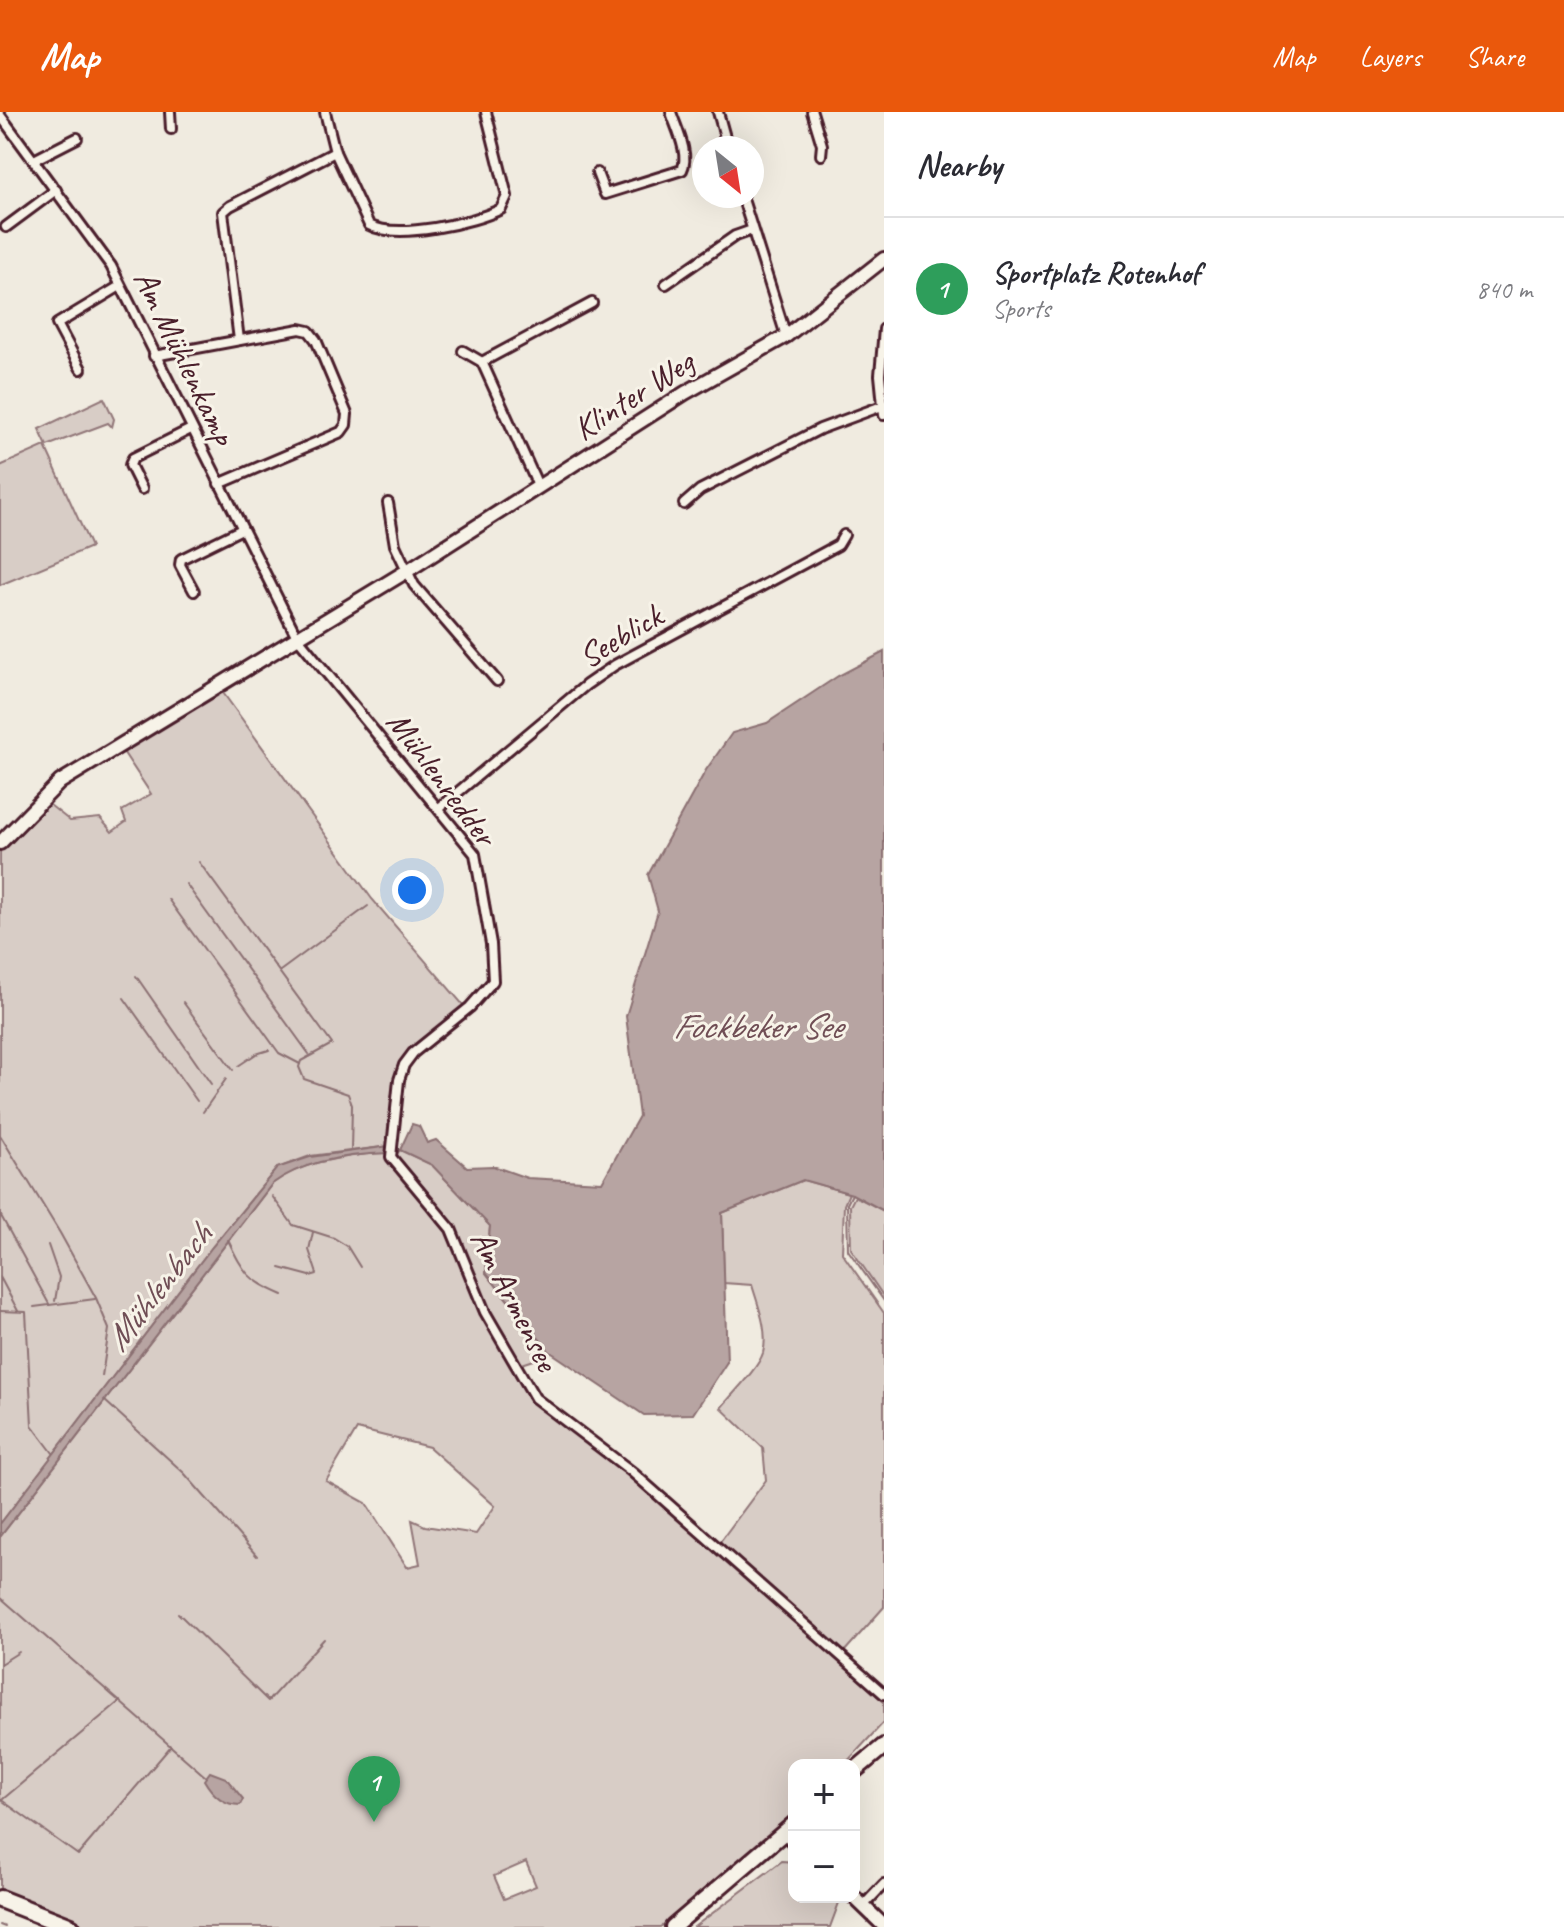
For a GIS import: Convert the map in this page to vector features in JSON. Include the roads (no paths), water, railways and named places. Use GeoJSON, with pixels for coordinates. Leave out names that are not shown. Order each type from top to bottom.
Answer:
{"type":"FeatureCollection","features":[{"type":"Feature","properties":{"kind":"highway"},"geometry":{"type":"LineString","coordinates":[[0,1899],[71,1927]]}},
{"type":"Feature","properties":{"kind":"highway"},"geometry":{"type":"LineString","coordinates":[[0,1908],[47,1927]]}},
{"type":"Feature","properties":{"kind":"main road"},"geometry":{"type":"LineString","coordinates":[[860,1766],[884,1746]]}},
{"type":"Feature","properties":{"kind":"main road"},"geometry":{"type":"LineString","coordinates":[[673,1927],[788,1835]]}},
{"type":"Feature","properties":{"kind":"street"},"geometry":{"type":"LineString","coordinates":[[170,112],[171,129]]}},
{"type":"Feature","properties":{"kind":"street"},"geometry":{"type":"LineString","coordinates":[[325,112],[335,152],[369,225],[378,229],[438,228],[493,213],[505,202],[507,196],[486,112]]}},
{"type":"Feature","properties":{"kind":"street"},"geometry":{"type":"LineString","coordinates":[[597,173],[605,194],[682,170],[685,155],[671,112]]}},
{"type":"Feature","properties":{"kind":"street"},"geometry":{"type":"LineString","coordinates":[[718,112],[725,136]]}},
{"type":"Feature","properties":{"kind":"street"},"geometry":{"type":"LineString","coordinates":[[812,112],[822,145],[821,155]]}},
{"type":"Feature","properties":{"kind":"street","name":"Am Mühlenkamp"},"geometry":{"type":"LineString","coordinates":[[0,115],[3,126],[34,160],[111,266],[297,637]]}},
{"type":"Feature","properties":{"kind":"street"},"geometry":{"type":"LineString","coordinates":[[34,160],[77,138]]}},
{"type":"Feature","properties":{"kind":"street"},"geometry":{"type":"LineString","coordinates":[[239,340],[223,212],[335,152]]}},
{"type":"Feature","properties":{"kind":"street"},"geometry":{"type":"LineString","coordinates":[[6,227],[56,190]]}},
{"type":"Feature","properties":{"kind":"street"},"geometry":{"type":"LineString","coordinates":[[746,208],[786,336]]}},
{"type":"Feature","properties":{"kind":"street"},"geometry":{"type":"LineString","coordinates":[[666,284],[735,236],[752,230]]}},
{"type":"Feature","properties":{"kind":"street","name":"Klinter Weg"},"geometry":{"type":"LineString","coordinates":[[0,843],[60,782],[407,571],[685,393],[786,336],[884,259]]}},
{"type":"Feature","properties":{"kind":"street"},"geometry":{"type":"LineString","coordinates":[[81,369],[57,324],[120,286]]}},
{"type":"Feature","properties":{"kind":"street"},"geometry":{"type":"LineString","coordinates":[[482,362],[592,303]]}},
{"type":"Feature","properties":{"kind":"street"},"geometry":{"type":"LineString","coordinates":[[154,356],[300,329],[309,331],[316,340],[347,414],[346,425],[341,432],[219,484]]}},
{"type":"Feature","properties":{"kind":"street"},"geometry":{"type":"LineString","coordinates":[[684,504],[700,490],[807,436],[883,411],[884,329]]}},
{"type":"Feature","properties":{"kind":"street"},"geometry":{"type":"LineString","coordinates":[[463,351],[482,362],[539,488]]}},
{"type":"Feature","properties":{"kind":"street"},"geometry":{"type":"LineString","coordinates":[[142,489],[130,465],[133,458],[191,429]]}},
{"type":"Feature","properties":{"kind":"street"},"geometry":{"type":"LineString","coordinates":[[388,503],[395,545],[414,585],[497,681]]}},
{"type":"Feature","properties":{"kind":"street"},"geometry":{"type":"LineString","coordinates":[[194,591],[180,565],[181,559],[242,529]]}},
{"type":"Feature","properties":{"kind":"street","name":"Seeblick"},"geometry":{"type":"LineString","coordinates":[[439,808],[586,685],[615,665],[838,545],[844,535]]}},
{"type":"Feature","properties":{"kind":"street","name":"Mühlenredder"},"geometry":{"type":"LineString","coordinates":[[297,637],[475,854],[495,974]]}},
{"type":"Feature","properties":{"kind":"street","name":"Am Armensee"},"geometry":{"type":"LineString","coordinates":[[495,974],[489,987],[470,1007],[413,1053],[404,1065],[399,1080],[391,1153],[451,1229],[485,1312],[535,1398],[631,1471],[884,1694]]}},
{"type":"Feature","properties":{"kind":"street"},"geometry":{"type":"LineString","coordinates":[[860,1900],[884,1884]]}},
{"type":"Feature","properties":{"kind":"street"},"geometry":{"type":"LineString","coordinates":[[860,1903],[884,1926]]}},
{"type":"Feature","properties":{"kind":"water","name":"Fockbeker See"},"geometry":{"type":"Polygon","coordinates":[[[884,652],[884,1211],[852,1194],[803,1180],[722,1213],[727,1362],[693,1414],[644,1415],[549,1351],[486,1273],[490,1226],[432,1165],[400,1150],[412,1124],[419,1126],[427,1143],[436,1140],[467,1167],[493,1166],[527,1178],[602,1182],[639,1116],[626,1016],[658,911],[648,875],[706,770],[732,733],[767,723],[838,676],[884,652]]]}},
{"type":"Feature","properties":{"kind":"water"},"geometry":{"type":"Polygon","coordinates":[[[390,1146],[390,1153],[328,1160],[298,1169],[272,1184],[0,1537],[0,1524],[212,1247],[277,1168],[310,1157],[390,1146]]]}},
{"type":"Feature","properties":{"kind":"water"},"geometry":{"type":"Polygon","coordinates":[[[210,1772],[226,1778],[243,1799],[240,1805],[223,1801],[214,1794],[204,1780],[210,1772]]]}},
{"type":"Feature","properties":{"kind":"waterway"},"geometry":{"type":"LineString","coordinates":[[199,862],[332,1044],[301,1061],[299,1067],[304,1079],[348,1094],[352,1105],[351,1151]]}},
{"type":"Feature","properties":{"kind":"waterway"},"geometry":{"type":"LineString","coordinates":[[186,884],[309,1054]]}},
{"type":"Feature","properties":{"kind":"waterway"},"geometry":{"type":"LineString","coordinates":[[168,899],[279,1053],[300,1064]]}},
{"type":"Feature","properties":{"kind":"waterway"},"geometry":{"type":"LineString","coordinates":[[280,971],[368,906]]}},
{"type":"Feature","properties":{"kind":"waterway"},"geometry":{"type":"LineString","coordinates":[[136,976],[211,1084]]}},
{"type":"Feature","properties":{"kind":"waterway"},"geometry":{"type":"LineString","coordinates":[[124,998],[197,1101]]}},
{"type":"Feature","properties":{"kind":"waterway"},"geometry":{"type":"LineString","coordinates":[[183,1002],[233,1070]]}},
{"type":"Feature","properties":{"kind":"waterway"},"geometry":{"type":"LineString","coordinates":[[238,1066],[256,1054],[269,1050]]}},
{"type":"Feature","properties":{"kind":"waterway"},"geometry":{"type":"LineString","coordinates":[[203,1112],[226,1079]]}},
{"type":"Feature","properties":{"kind":"waterway","name":"Mühlenbach"},"geometry":{"type":"LineString","coordinates":[[0,1135],[96,1298],[109,1329],[102,1376]]}},
{"type":"Feature","properties":{"kind":"waterway"},"geometry":{"type":"LineString","coordinates":[[852,1194],[847,1204],[848,1250],[884,1301]]}},
{"type":"Feature","properties":{"kind":"waterway"},"geometry":{"type":"LineString","coordinates":[[272,1196],[293,1225],[334,1238],[347,1246],[360,1267]]}},
{"type":"Feature","properties":{"kind":"waterway"},"geometry":{"type":"LineString","coordinates":[[0,1214],[49,1304]]}},
{"type":"Feature","properties":{"kind":"waterway"},"geometry":{"type":"LineString","coordinates":[[280,1268],[310,1276],[317,1274],[309,1250],[313,1232]]}},
{"type":"Feature","properties":{"kind":"waterway","name":"Mühlenbach"},"geometry":{"type":"LineString","coordinates":[[228,1240],[248,1275],[283,1295]]}},
{"type":"Feature","properties":{"kind":"waterway"},"geometry":{"type":"LineString","coordinates":[[48,1245],[59,1277],[55,1301]]}},
{"type":"Feature","properties":{"kind":"waterway"},"geometry":{"type":"LineString","coordinates":[[0,1277],[18,1311]]}},
{"type":"Feature","properties":{"kind":"waterway"},"geometry":{"type":"LineString","coordinates":[[34,1307],[95,1299]]}},
{"type":"Feature","properties":{"kind":"waterway"},"geometry":{"type":"LineString","coordinates":[[0,1311],[26,1312],[32,1425],[53,1453]]}},
{"type":"Feature","properties":{"kind":"waterway"},"geometry":{"type":"LineString","coordinates":[[104,1400],[184,1473],[257,1556]]}},
{"type":"Feature","properties":{"kind":"waterway"},"geometry":{"type":"LineString","coordinates":[[0,1597],[206,1777]]}},
{"type":"Feature","properties":{"kind":"waterway"},"geometry":{"type":"LineString","coordinates":[[178,1613],[268,1701],[324,1639]]}},
{"type":"Feature","properties":{"kind":"waterway"},"geometry":{"type":"LineString","coordinates":[[0,1664],[19,1652]]}},
{"type":"Feature","properties":{"kind":"waterway"},"geometry":{"type":"LineString","coordinates":[[3,1799],[120,1701]]}},
{"type":"Feature","properties":{"kind":"waterway"},"geometry":{"type":"LineString","coordinates":[[0,1799],[78,1855],[171,1746]]}},
{"type":"Feature","properties":{"kind":"waterway"},"geometry":{"type":"LineString","coordinates":[[0,1925],[5,1927]]}},
{"type":"Feature","properties":{"kind":"place","name":"Sportplatz Rotenhof"},"geometry":{"type":"Point","coordinates":[374,1822]}}]}
